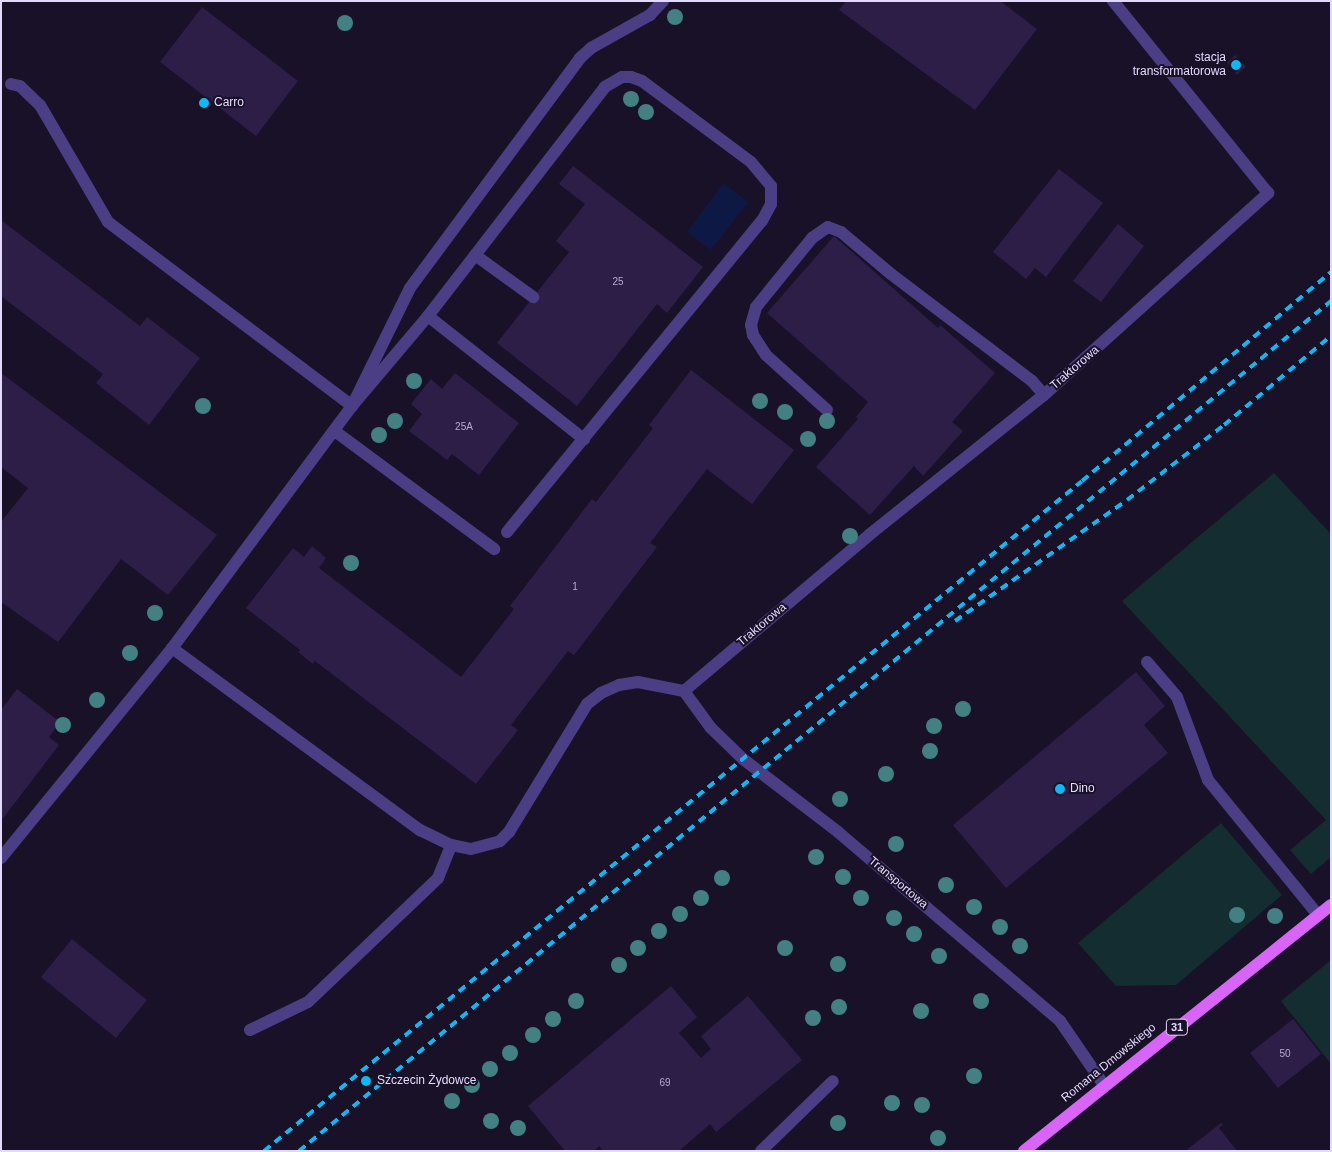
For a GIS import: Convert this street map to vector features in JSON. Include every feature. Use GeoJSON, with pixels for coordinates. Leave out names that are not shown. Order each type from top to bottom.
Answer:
{"type":"FeatureCollection","features":[{"type":"Feature","properties":{"kind":"main road","name":"Romana Dmowskiego"},"geometry":{"type":"LineString","coordinates":[[1024,1151],[1331,905]]}},
{"type":"Feature","properties":{"kind":"lane"},"geometry":{"type":"LineString","coordinates":[[1,858],[172,648],[336,432],[352,406],[410,288],[580,58],[591,48],[650,15],[663,1]]}},
{"type":"Feature","properties":{"kind":"lane","name":"Traktorowa"},"geometry":{"type":"LineString","coordinates":[[684,691],[870,535],[1044,395],[1268,193],[1114,1]]}},
{"type":"Feature","properties":{"kind":"lane"},"geometry":{"type":"LineString","coordinates":[[352,406],[428,316],[605,87],[622,77],[642,81],[766,175],[773,195],[762,221],[507,532]]}},
{"type":"Feature","properties":{"kind":"lane"},"geometry":{"type":"LineString","coordinates":[[11,84],[20,86],[40,105],[108,222],[352,406]]}},
{"type":"Feature","properties":{"kind":"lane"},"geometry":{"type":"LineString","coordinates":[[827,410],[766,355],[753,335],[751,325],[756,307],[812,238],[828,227],[841,232],[891,274],[1032,381],[1044,395]]}},
{"type":"Feature","properties":{"kind":"lane"},"geometry":{"type":"LineString","coordinates":[[475,255],[533,297]]}},
{"type":"Feature","properties":{"kind":"lane"},"geometry":{"type":"LineString","coordinates":[[428,316],[584,439]]}},
{"type":"Feature","properties":{"kind":"lane"},"geometry":{"type":"LineString","coordinates":[[336,432],[494,549]]}},
{"type":"Feature","properties":{"kind":"lane"},"geometry":{"type":"LineString","coordinates":[[172,648],[420,830],[451,845],[471,849],[500,841],[508,832],[587,704],[601,693],[638,682],[684,691]]}},
{"type":"Feature","properties":{"kind":"lane"},"geometry":{"type":"LineString","coordinates":[[1147,662],[1177,697],[1208,780],[1318,915]]}},
{"type":"Feature","properties":{"kind":"lane","name":"Transportowa"},"geometry":{"type":"LineString","coordinates":[[684,691],[712,728],[742,759],[838,832],[1060,1021],[1104,1085]]}},
{"type":"Feature","properties":{"kind":"lane"},"geometry":{"type":"LineString","coordinates":[[250,1030],[308,1002],[438,878],[451,845]]}},
{"type":"Feature","properties":{"kind":"lane"},"geometry":{"type":"LineString","coordinates":[[761,1151],[833,1081]]}},
{"type":"Feature","properties":{"kind":"green space"},"geometry":{"type":"Polygon","coordinates":[[[1274,473],[1331,534],[1331,857],[1311,874],[1290,850],[1326,820],[1122,601],[1274,473]]]}},
{"type":"Feature","properties":{"kind":"green space"},"geometry":{"type":"Polygon","coordinates":[[[1221,823],[1282,895],[1176,985],[1116,986],[1078,943],[1221,823]]]}},
{"type":"Feature","properties":{"kind":"green space"},"geometry":{"type":"Polygon","coordinates":[[[1331,960],[1331,1064],[1281,1001],[1331,960]]]}},
{"type":"Feature","properties":{"kind":"water"},"geometry":{"type":"Polygon","coordinates":[[[723,183],[748,202],[711,250],[687,232],[723,183]]]}},
{"type":"Feature","properties":{"kind":"building"},"geometry":{"type":"Polygon","coordinates":[[[846,1],[1000,1],[1037,29],[975,110],[839,10],[846,1]]]}},
{"type":"Feature","properties":{"kind":"building"},"geometry":{"type":"Polygon","coordinates":[[[202,7],[298,81],[256,136],[160,62],[202,7]]]}},
{"type":"Feature","properties":{"kind":"building","name":"stacja transformatorowa"},"geometry":{"type":"Polygon","coordinates":[[[1235,55],[1246,67],[1237,75],[1227,63],[1235,55]]]}},
{"type":"Feature","properties":{"kind":"building"},"geometry":{"type":"Polygon","coordinates":[[[573,166],[703,267],[667,313],[657,304],[577,406],[497,343],[569,252],[556,241],[585,204],[559,184],[573,166]]]}},
{"type":"Feature","properties":{"kind":"building"},"geometry":{"type":"Polygon","coordinates":[[[1059,169],[1103,203],[1046,277],[1035,268],[1026,279],[993,252],[1059,169]]]}},
{"type":"Feature","properties":{"kind":"building"},"geometry":{"type":"Polygon","coordinates":[[[1,220],[140,326],[147,317],[200,358],[149,425],[96,383],[103,374],[1,296],[1,220]]]}},
{"type":"Feature","properties":{"kind":"building"},"geometry":{"type":"Polygon","coordinates":[[[1118,224],[1144,246],[1101,302],[1073,281],[1118,224]]]}},
{"type":"Feature","properties":{"kind":"building"},"geometry":{"type":"Polygon","coordinates":[[[834,236],[938,328],[940,325],[995,373],[952,422],[963,431],[923,476],[914,466],[870,515],[816,467],[858,419],[856,417],[868,402],[767,313],[834,236]]]}},
{"type":"Feature","properties":{"kind":"building"},"geometry":{"type":"Polygon","coordinates":[[[691,370],[794,450],[752,504],[707,469],[650,543],[657,547],[574,655],[568,651],[511,725],[518,730],[476,784],[315,661],[313,664],[298,652],[300,650],[246,608],[293,548],[304,557],[312,546],[326,558],[319,568],[461,677],[514,609],[510,606],[592,499],[596,502],[653,428],[649,425],[691,370]]]}},
{"type":"Feature","properties":{"kind":"building"},"geometry":{"type":"Polygon","coordinates":[[[1,373],[217,535],[168,595],[121,559],[58,642],[1,602],[1,522],[28,488],[1,467],[1,373]]]}},
{"type":"Feature","properties":{"kind":"building"},"geometry":{"type":"Polygon","coordinates":[[[455,373],[519,423],[479,475],[452,454],[447,460],[409,431],[422,414],[411,404],[431,379],[442,389],[455,373]]]}},
{"type":"Feature","properties":{"kind":"building","name":"Dino"},"geometry":{"type":"Polygon","coordinates":[[[1136,672],[1165,706],[1144,725],[1168,753],[1006,888],[953,825],[1136,672]]]}},
{"type":"Feature","properties":{"kind":"building"},"geometry":{"type":"Polygon","coordinates":[[[17,689],[60,722],[49,737],[59,745],[1,821],[1,710],[17,689]]]}},
{"type":"Feature","properties":{"kind":"building"},"geometry":{"type":"Polygon","coordinates":[[[72,939],[147,1000],[116,1038],[41,977],[72,939]]]}},
{"type":"Feature","properties":{"kind":"building"},"geometry":{"type":"Polygon","coordinates":[[[671,986],[697,1017],[679,1033],[701,1058],[711,1049],[701,1036],[748,996],[802,1060],[716,1132],[710,1124],[679,1151],[603,1151],[599,1146],[594,1151],[565,1151],[528,1106],[671,986]]]}},
{"type":"Feature","properties":{"kind":"building"},"geometry":{"type":"Polygon","coordinates":[[[1293,1019],[1321,1054],[1278,1088],[1250,1053],[1293,1019]]]}},
{"type":"Feature","properties":{"kind":"building"},"geometry":{"type":"Polygon","coordinates":[[[1221,1123],[1223,1125],[1219,1128],[1237,1151],[1185,1151],[1221,1123]]]}},
{"type":"Feature","properties":{"kind":"railway"},"geometry":{"type":"LineString","coordinates":[[264,1151],[1082,481],[1331,272]]}},
{"type":"Feature","properties":{"kind":"railway"},"geometry":{"type":"LineString","coordinates":[[299,1151],[1331,301]]}},
{"type":"Feature","properties":{"kind":"railway"},"geometry":{"type":"LineString","coordinates":[[955,621],[1127,500],[1224,425],[1331,336]]}},
{"type":"Feature","properties":{"kind":"place","name":"stacja transformatorowa"},"geometry":{"type":"Point","coordinates":[1236,65]}},
{"type":"Feature","properties":{"kind":"place","name":"Carro"},"geometry":{"type":"Point","coordinates":[204,103]}},
{"type":"Feature","properties":{"kind":"place","name":"Dino"},"geometry":{"type":"Point","coordinates":[1060,789]}},
{"type":"Feature","properties":{"kind":"place","name":"Szczecin Żydowce"},"geometry":{"type":"Point","coordinates":[366,1081]}}]}
